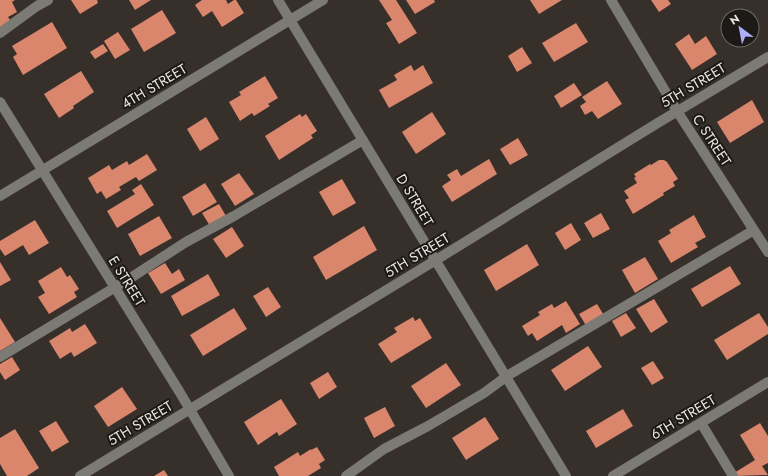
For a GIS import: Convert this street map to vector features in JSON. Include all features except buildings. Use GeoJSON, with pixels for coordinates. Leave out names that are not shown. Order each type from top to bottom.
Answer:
{"type":"FeatureCollection","features":[{"type":"Feature","properties":{"kind":"street"},"geometry":{"type":"LineString","coordinates":[[0,33],[48,0]]}},
{"type":"Feature","properties":{"kind":"street","name":"D STREET"},"geometry":{"type":"LineString","coordinates":[[278,0],[566,476]]}},
{"type":"Feature","properties":{"kind":"street","name":"4TH STREET"},"geometry":{"type":"LineString","coordinates":[[0,196],[323,0]]}},
{"type":"Feature","properties":{"kind":"street","name":"C STREET"},"geometry":{"type":"LineString","coordinates":[[611,0],[677,111],[768,252]]}},
{"type":"Feature","properties":{"kind":"street","name":"5TH STREET"},"geometry":{"type":"LineString","coordinates":[[80,476],[436,260],[677,111],[768,57]]}},
{"type":"Feature","properties":{"kind":"street","name":"E STREET"},"geometry":{"type":"LineString","coordinates":[[0,102],[179,391],[229,476]]}},
{"type":"Feature","properties":{"kind":"street"},"geometry":{"type":"LineString","coordinates":[[0,357],[114,288],[186,242],[234,216],[363,140]]}},
{"type":"Feature","properties":{"kind":"street"},"geometry":{"type":"LineString","coordinates":[[346,476],[384,449],[428,426],[484,393],[506,376],[754,230]]}},
{"type":"Feature","properties":{"kind":"street","name":"6TH STREET"},"geometry":{"type":"LineString","coordinates":[[613,476],[768,382]]}},
{"type":"Feature","properties":{"kind":"street"},"geometry":{"type":"LineString","coordinates":[[701,423],[732,476]]}}]}
